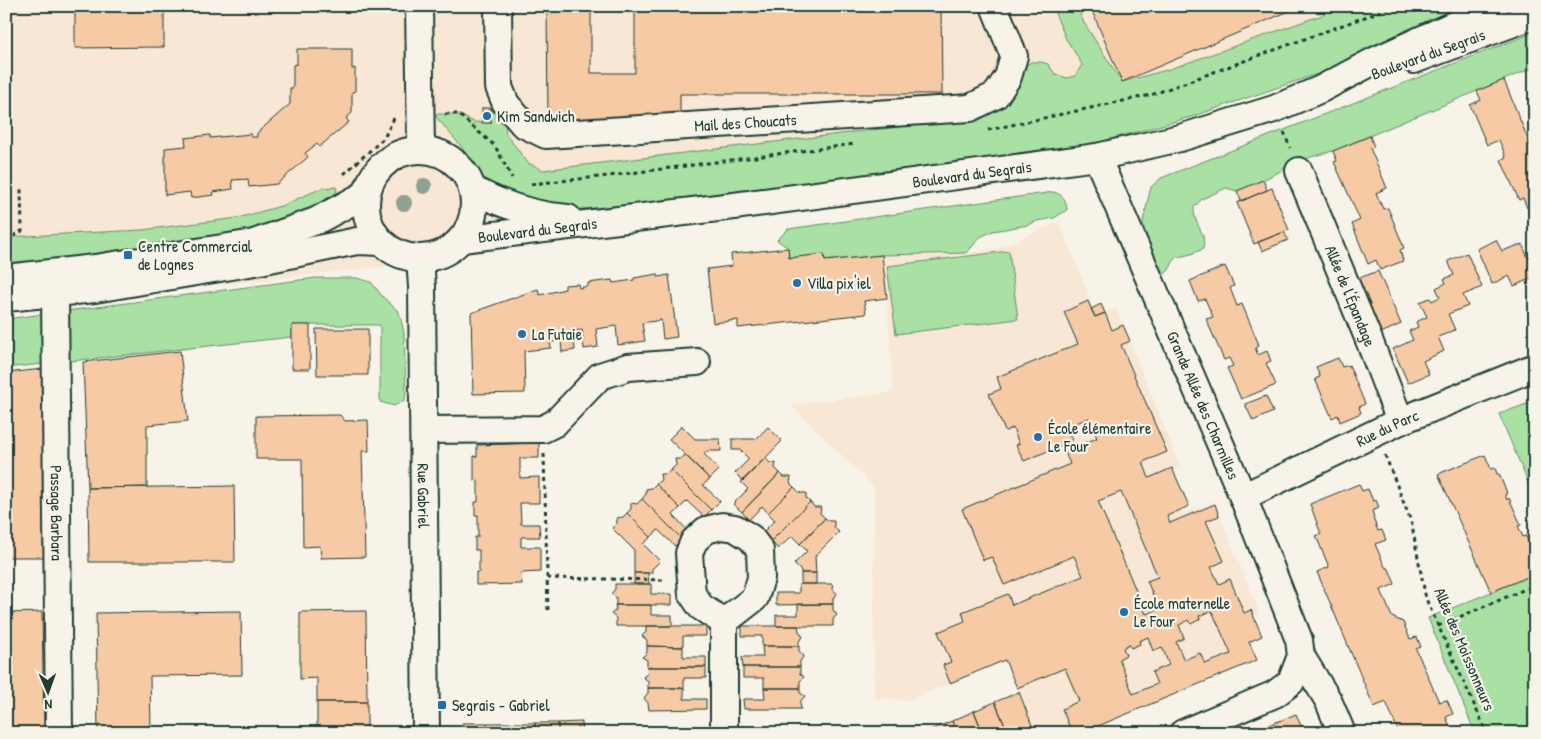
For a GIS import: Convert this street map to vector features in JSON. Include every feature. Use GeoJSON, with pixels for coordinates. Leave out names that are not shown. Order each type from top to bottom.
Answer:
{"type":"FeatureCollection","features":[{"type":"Feature","properties":{"kind":"street"},"geometry":{"type":"LineString","coordinates":[[420,6],[421,149]]}},
{"type":"Feature","properties":{"kind":"street","name":"Mail des Choucats"},"geometry":{"type":"LineString","coordinates":[[498,6],[499,87],[506,104],[523,124],[546,135],[970,108],[996,95],[1008,77],[1014,56],[994,6]]}},
{"type":"Feature","properties":{"kind":"street","name":"Boulevard du Segrais"},"geometry":{"type":"LineString","coordinates":[[462,239],[1097,158],[1180,138],[1274,108],[1321,89],[1374,61],[1495,6]]}},
{"type":"Feature","properties":{"kind":"street","name":"Boulevard du Segrais"},"geometry":{"type":"LineString","coordinates":[[1321,89],[1379,74],[1535,15]]}},
{"type":"Feature","properties":{"kind":"street"},"geometry":{"type":"LineString","coordinates":[[421,149],[438,153],[453,161],[465,173],[472,189],[474,206],[471,224],[462,239],[450,249],[435,256],[420,258],[405,256],[392,251],[381,242],[368,220],[366,194],[371,179],[380,167],[392,157],[406,151],[421,149]]}},
{"type":"Feature","properties":{"kind":"street","name":"Grande Allée des Charmilles"},"geometry":{"type":"LineString","coordinates":[[1097,158],[1243,497],[1292,619],[1299,640],[1301,656],[1328,700],[1342,733]]}},
{"type":"Feature","properties":{"kind":"street","name":"Allée de l'Épandage"},"geometry":{"type":"LineString","coordinates":[[1300,171],[1400,421]]}},
{"type":"Feature","properties":{"kind":"street","name":"Boulevard du Segrais"},"geometry":{"type":"LineString","coordinates":[[472,189],[515,208],[549,215],[614,220]]}},
{"type":"Feature","properties":{"kind":"street"},"geometry":{"type":"LineString","coordinates":[[6,278],[95,268],[254,243],[316,222],[366,194]]}},
{"type":"Feature","properties":{"kind":"street"},"geometry":{"type":"LineString","coordinates":[[6,298],[104,288],[357,242],[381,242]]}},
{"type":"Feature","properties":{"kind":"street","name":"Rue Gabriel"},"geometry":{"type":"LineString","coordinates":[[420,258],[424,430],[426,733]]}},
{"type":"Feature","properties":{"kind":"street","name":"Passage Barbara"},"geometry":{"type":"LineString","coordinates":[[55,293],[59,733]]}},
{"type":"Feature","properties":{"kind":"street"},"geometry":{"type":"LineString","coordinates":[[424,430],[544,429],[555,423],[600,376],[628,368],[697,362]]}},
{"type":"Feature","properties":{"kind":"street","name":"Rue du Parc"},"geometry":{"type":"LineString","coordinates":[[1243,497],[1400,421],[1535,366]]}},
{"type":"Feature","properties":{"kind":"street"},"geometry":{"type":"LineString","coordinates":[[722,526],[735,528],[751,538],[760,550],[761,578],[755,598],[724,622],[701,607],[692,594],[689,553],[694,541],[706,530],[722,526]]}},
{"type":"Feature","properties":{"kind":"street"},"geometry":{"type":"LineString","coordinates":[[724,622],[724,733]]}},
{"type":"Feature","properties":{"kind":"street"},"geometry":{"type":"LineString","coordinates":[[1183,733],[1275,694],[1290,682],[1301,656]]}},
{"type":"Feature","properties":{"kind":"path"},"geometry":{"type":"LineString","coordinates":[[1274,108],[1300,171]]}},
{"type":"Feature","properties":{"kind":"path"},"geometry":{"type":"LineString","coordinates":[[6,240],[22,231],[21,189]]}},
{"type":"Feature","properties":{"kind":"path"},"geometry":{"type":"LineString","coordinates":[[544,429],[548,613]]}},
{"type":"Feature","properties":{"kind":"path","name":"Allée des Moissonneurs"},"geometry":{"type":"LineString","coordinates":[[1376,432],[1411,521],[1426,599],[1487,733]]}},
{"type":"Feature","properties":{"kind":"path"},"geometry":{"type":"LineString","coordinates":[[547,578],[691,580]]}},
{"type":"Feature","properties":{"kind":"path"},"geometry":{"type":"LineString","coordinates":[[1438,626],[1535,584]]}},
{"type":"Feature","properties":{"kind":"shaded area"},"geometry":{"type":"Polygon","coordinates":[[[6,6],[1412,6],[907,156],[444,260],[6,308],[6,6]]]}},
{"type":"Feature","properties":{"kind":"shaded area"},"geometry":{"type":"Polygon","coordinates":[[[1059,222],[1091,300],[1088,302],[1095,317],[1116,308],[1181,467],[1174,470],[1189,506],[1181,509],[1183,514],[1214,502],[1260,614],[1254,616],[1262,636],[1249,642],[1257,660],[1081,733],[1035,733],[1005,660],[910,700],[874,698],[874,487],[791,405],[893,392],[887,298],[882,255],[967,253],[996,249],[1059,222]]]}},
{"type":"Feature","properties":{"kind":"green space"},"geometry":{"type":"Polygon","coordinates":[[[1052,6],[1077,6],[1084,23],[1122,82],[1170,69],[1322,15],[1332,6],[1480,6],[1376,54],[1191,117],[1103,141],[1004,159],[607,207],[569,210],[493,191],[480,176],[460,145],[436,117],[437,114],[458,114],[474,122],[491,123],[491,108],[497,108],[505,120],[506,134],[528,163],[543,170],[939,122],[1006,102],[1019,87],[1025,66],[1031,62],[1048,64],[1055,74],[1067,78],[1075,76],[1082,65],[1066,39],[1052,6]]]}},
{"type":"Feature","properties":{"kind":"green space"},"geometry":{"type":"Polygon","coordinates":[[[1535,32],[1535,67],[1333,151],[1304,159],[1237,191],[1226,188],[1202,199],[1194,207],[1194,211],[1203,237],[1203,249],[1175,258],[1165,274],[1160,272],[1146,242],[1143,221],[1151,187],[1161,178],[1535,32]]]}},
{"type":"Feature","properties":{"kind":"green space"},"geometry":{"type":"Polygon","coordinates":[[[336,187],[337,191],[332,197],[318,207],[249,232],[6,268],[6,237],[142,230],[238,218],[281,206],[322,188],[336,187]]]}},
{"type":"Feature","properties":{"kind":"green space"},"geometry":{"type":"Polygon","coordinates":[[[1054,192],[1064,198],[1067,210],[1054,218],[993,231],[980,237],[967,253],[882,255],[825,261],[824,254],[789,258],[788,248],[777,240],[788,229],[1054,192]]]}},
{"type":"Feature","properties":{"kind":"green space"},"geometry":{"type":"Polygon","coordinates":[[[1009,251],[1018,319],[896,334],[887,266],[1009,251]]]}},
{"type":"Feature","properties":{"kind":"green space"},"geometry":{"type":"Polygon","coordinates":[[[315,278],[357,278],[371,282],[382,296],[399,312],[404,332],[405,400],[394,406],[380,402],[380,325],[292,325],[292,337],[6,368],[6,319],[315,278]]]}},
{"type":"Feature","properties":{"kind":"green space"},"geometry":{"type":"Polygon","coordinates":[[[1535,401],[1535,499],[1499,414],[1535,401]]]}},
{"type":"Feature","properties":{"kind":"green space"},"geometry":{"type":"Polygon","coordinates":[[[1535,574],[1535,733],[1475,733],[1428,618],[1535,574]]]}},
{"type":"Feature","properties":{"kind":"building"},"geometry":{"type":"Polygon","coordinates":[[[75,6],[164,6],[164,47],[75,48],[75,6]]]}},
{"type":"Feature","properties":{"kind":"building"},"geometry":{"type":"Polygon","coordinates":[[[547,6],[591,6],[591,73],[635,73],[635,6],[941,6],[942,94],[680,94],[680,118],[548,119],[547,6]]]}},
{"type":"Feature","properties":{"kind":"building"},"geometry":{"type":"Polygon","coordinates":[[[1090,6],[1301,6],[1122,82],[1090,6]]]}},
{"type":"Feature","properties":{"kind":"building"},"geometry":{"type":"Polygon","coordinates":[[[6,24],[11,24],[11,53],[6,54],[6,24]]]}},
{"type":"Feature","properties":{"kind":"building"},"geometry":{"type":"Polygon","coordinates":[[[297,49],[352,49],[352,69],[355,68],[355,91],[352,92],[352,113],[346,118],[349,122],[319,147],[317,144],[305,153],[308,157],[277,184],[249,187],[248,179],[232,180],[233,189],[213,192],[214,195],[191,198],[190,192],[165,195],[165,148],[186,146],[185,138],[210,135],[210,138],[251,134],[251,137],[257,137],[257,133],[290,104],[290,88],[293,88],[293,65],[297,64],[297,49]]]}},
{"type":"Feature","properties":{"kind":"building"},"geometry":{"type":"Polygon","coordinates":[[[1504,80],[1531,147],[1535,146],[1535,205],[1527,208],[1523,198],[1519,200],[1501,160],[1506,157],[1499,140],[1487,145],[1470,105],[1481,100],[1477,91],[1504,80]]]}},
{"type":"Feature","properties":{"kind":"building","name":"Kim Sandwich"},"geometry":{"type":"Polygon","coordinates":[[[482,108],[491,108],[491,123],[482,123],[482,108]]]}},
{"type":"Feature","properties":{"kind":"building"},"geometry":{"type":"Polygon","coordinates":[[[1370,136],[1374,147],[1370,148],[1387,188],[1376,193],[1383,209],[1388,208],[1404,248],[1400,250],[1403,261],[1380,270],[1376,260],[1368,264],[1352,224],[1360,220],[1334,162],[1337,161],[1333,151],[1370,136]]]}},
{"type":"Feature","properties":{"kind":"building"},"geometry":{"type":"Polygon","coordinates":[[[1263,180],[1267,190],[1241,201],[1237,191],[1263,180]]]}},
{"type":"Feature","properties":{"kind":"building"},"geometry":{"type":"Polygon","coordinates":[[[1272,188],[1289,230],[1254,244],[1237,203],[1272,188]]]}},
{"type":"Feature","properties":{"kind":"building"},"geometry":{"type":"Polygon","coordinates":[[[1284,232],[1288,240],[1262,251],[1258,242],[1284,232]]]}},
{"type":"Feature","properties":{"kind":"building"},"geometry":{"type":"Polygon","coordinates":[[[1496,240],[1502,251],[1522,244],[1528,258],[1535,255],[1535,277],[1514,286],[1509,276],[1492,284],[1477,249],[1496,240]]]}},
{"type":"Feature","properties":{"kind":"building","name":"Villa pix'iel"},"geometry":{"type":"Polygon","coordinates":[[[788,248],[789,258],[824,254],[825,261],[882,255],[887,298],[864,301],[866,314],[738,328],[738,320],[713,323],[707,269],[732,266],[731,254],[788,248]]]}},
{"type":"Feature","properties":{"kind":"building"},"geometry":{"type":"Polygon","coordinates":[[[1467,253],[1482,287],[1463,295],[1468,306],[1448,314],[1455,330],[1438,337],[1444,351],[1423,361],[1429,374],[1408,383],[1393,349],[1413,340],[1409,331],[1418,327],[1416,322],[1427,317],[1420,302],[1430,298],[1432,301],[1440,297],[1436,288],[1446,283],[1444,279],[1454,275],[1448,261],[1467,253]]]}},
{"type":"Feature","properties":{"kind":"building"},"geometry":{"type":"Polygon","coordinates":[[[1225,266],[1234,286],[1230,288],[1237,306],[1242,304],[1259,345],[1255,348],[1258,355],[1267,351],[1271,361],[1266,363],[1276,385],[1241,399],[1227,368],[1233,366],[1229,358],[1224,360],[1206,319],[1213,317],[1205,299],[1198,301],[1190,281],[1225,266]]]}},
{"type":"Feature","properties":{"kind":"building"},"geometry":{"type":"Polygon","coordinates":[[[1378,271],[1401,324],[1381,333],[1357,279],[1378,271]]]}},
{"type":"Feature","properties":{"kind":"building","name":"La Futaie"},"geometry":{"type":"Polygon","coordinates":[[[658,274],[658,277],[669,275],[677,337],[663,339],[661,320],[642,323],[645,341],[618,345],[616,326],[596,329],[598,347],[584,349],[582,330],[573,331],[575,350],[562,352],[561,341],[550,342],[551,348],[524,351],[525,393],[473,394],[471,313],[538,289],[540,295],[565,289],[565,285],[578,284],[579,288],[588,286],[588,283],[612,280],[613,283],[658,274]]]}},
{"type":"Feature","properties":{"kind":"building"},"geometry":{"type":"Polygon","coordinates":[[[1088,301],[1095,317],[1105,313],[1112,330],[1123,325],[1130,341],[1121,345],[1167,452],[1143,462],[1149,478],[1172,468],[1189,506],[1167,516],[1170,523],[1215,504],[1219,516],[1206,521],[1224,561],[1211,567],[1219,584],[1230,579],[1244,613],[1251,610],[1262,636],[1249,642],[1257,660],[1081,733],[1072,733],[1062,709],[1079,701],[1065,668],[1017,688],[1005,660],[950,683],[943,665],[951,662],[938,632],[965,621],[962,612],[1008,594],[1012,605],[1083,576],[1074,556],[1004,585],[992,557],[983,560],[962,509],[1070,464],[1062,445],[1024,461],[1016,445],[1019,444],[1013,428],[1005,431],[989,394],[1001,389],[997,377],[1078,344],[1064,312],[1088,301]],[[1089,418],[1066,427],[1075,447],[1097,438],[1089,418]],[[1121,492],[1098,501],[1146,614],[1159,609],[1147,581],[1158,577],[1121,492]],[[1212,611],[1199,616],[1200,619],[1191,624],[1189,620],[1179,625],[1184,638],[1176,642],[1184,660],[1200,653],[1205,664],[1231,654],[1212,611]],[[1148,637],[1139,641],[1140,644],[1131,648],[1129,644],[1123,648],[1126,655],[1119,659],[1133,694],[1157,684],[1152,672],[1169,665],[1162,647],[1153,651],[1148,637]]]}},
{"type":"Feature","properties":{"kind":"building"},"geometry":{"type":"Polygon","coordinates":[[[1101,304],[1105,313],[1095,317],[1091,309],[1101,304]]]}},
{"type":"Feature","properties":{"kind":"building"},"geometry":{"type":"Polygon","coordinates":[[[292,325],[310,325],[310,369],[292,369],[292,325]]]}},
{"type":"Feature","properties":{"kind":"building"},"geometry":{"type":"Polygon","coordinates":[[[316,329],[368,329],[368,375],[317,375],[316,329]]]}},
{"type":"Feature","properties":{"kind":"building"},"geometry":{"type":"Polygon","coordinates":[[[180,351],[188,421],[147,425],[147,487],[88,488],[83,362],[180,351]]]}},
{"type":"Feature","properties":{"kind":"building"},"geometry":{"type":"Polygon","coordinates":[[[1338,358],[1342,367],[1349,365],[1365,404],[1359,407],[1361,413],[1340,422],[1338,415],[1332,418],[1315,379],[1320,377],[1316,367],[1338,358]]]}},
{"type":"Feature","properties":{"kind":"building"},"geometry":{"type":"Polygon","coordinates":[[[43,369],[44,557],[6,557],[6,373],[43,369]]]}},
{"type":"Feature","properties":{"kind":"building"},"geometry":{"type":"Polygon","coordinates":[[[1266,396],[1273,412],[1253,421],[1245,404],[1266,396]]]}},
{"type":"Feature","properties":{"kind":"building"},"geometry":{"type":"Polygon","coordinates":[[[340,415],[345,421],[368,420],[369,451],[362,451],[365,557],[321,558],[320,546],[303,547],[302,459],[256,459],[256,416],[340,415]]]}},
{"type":"Feature","properties":{"kind":"building"},"geometry":{"type":"Polygon","coordinates":[[[682,426],[695,439],[720,439],[721,451],[707,451],[704,454],[719,470],[710,479],[669,439],[682,426]]]}},
{"type":"Feature","properties":{"kind":"building"},"geometry":{"type":"Polygon","coordinates":[[[768,427],[782,441],[743,481],[735,473],[749,459],[740,450],[732,450],[732,439],[756,439],[768,427]]]}},
{"type":"Feature","properties":{"kind":"building"},"geometry":{"type":"Polygon","coordinates":[[[539,443],[539,458],[520,458],[520,478],[539,477],[539,503],[520,503],[521,524],[539,524],[540,537],[521,537],[521,547],[540,547],[540,572],[521,573],[522,584],[476,585],[476,572],[479,572],[479,550],[475,550],[475,537],[478,537],[478,515],[475,516],[475,502],[478,502],[478,480],[474,481],[474,456],[477,457],[477,445],[539,443]]]}},
{"type":"Feature","properties":{"kind":"building"},"geometry":{"type":"Polygon","coordinates":[[[685,455],[710,479],[703,485],[720,501],[711,510],[671,470],[676,465],[675,459],[681,459],[685,455]]]}},
{"type":"Feature","properties":{"kind":"building"},"geometry":{"type":"Polygon","coordinates":[[[1485,455],[1491,469],[1495,468],[1497,474],[1499,474],[1507,493],[1505,494],[1507,500],[1509,498],[1521,525],[1518,526],[1523,537],[1526,536],[1534,556],[1530,557],[1535,568],[1535,574],[1491,592],[1438,474],[1485,455]]]}},
{"type":"Feature","properties":{"kind":"building"},"geometry":{"type":"Polygon","coordinates":[[[765,458],[770,463],[776,463],[775,468],[780,473],[742,512],[733,504],[748,489],[741,482],[765,458]]]}},
{"type":"Feature","properties":{"kind":"building"},"geometry":{"type":"Polygon","coordinates":[[[671,470],[711,510],[704,517],[687,501],[680,508],[656,484],[661,480],[660,474],[666,474],[671,470]]]}},
{"type":"Feature","properties":{"kind":"building"},"geometry":{"type":"Polygon","coordinates":[[[780,473],[784,477],[791,477],[790,483],[794,487],[768,513],[762,506],[749,520],[742,512],[780,473]]]}},
{"type":"Feature","properties":{"kind":"building"},"geometry":{"type":"Polygon","coordinates":[[[656,484],[680,508],[673,515],[689,532],[682,539],[642,499],[646,494],[646,489],[652,488],[656,484]]]}},
{"type":"Feature","properties":{"kind":"building"},"geometry":{"type":"Polygon","coordinates":[[[1359,484],[1362,491],[1368,489],[1373,501],[1376,500],[1379,508],[1372,511],[1373,518],[1378,531],[1382,530],[1386,540],[1375,544],[1395,584],[1381,590],[1392,617],[1403,622],[1410,639],[1417,637],[1421,647],[1416,649],[1439,702],[1447,700],[1453,714],[1446,717],[1453,733],[1399,733],[1386,702],[1374,707],[1317,572],[1329,567],[1316,536],[1321,534],[1310,504],[1359,484]]]}},
{"type":"Feature","properties":{"kind":"building"},"geometry":{"type":"Polygon","coordinates":[[[234,486],[235,562],[89,562],[88,488],[234,486]]]}},
{"type":"Feature","properties":{"kind":"building"},"geometry":{"type":"Polygon","coordinates":[[[794,487],[800,493],[806,493],[806,498],[810,502],[771,541],[762,533],[775,520],[768,513],[794,487]]]}},
{"type":"Feature","properties":{"kind":"building"},"geometry":{"type":"Polygon","coordinates":[[[642,499],[682,539],[675,546],[658,530],[651,537],[627,513],[631,509],[631,503],[637,504],[642,499]]]}},
{"type":"Feature","properties":{"kind":"building"},"geometry":{"type":"Polygon","coordinates":[[[810,502],[814,507],[821,507],[820,513],[825,518],[800,544],[792,536],[778,549],[771,541],[810,502]]]}},
{"type":"Feature","properties":{"kind":"building"},"geometry":{"type":"Polygon","coordinates":[[[627,513],[651,537],[643,544],[660,561],[652,569],[652,573],[634,573],[634,550],[612,528],[617,523],[617,518],[623,517],[627,513]]]}},
{"type":"Feature","properties":{"kind":"building"},"geometry":{"type":"Polygon","coordinates":[[[825,518],[829,521],[834,521],[834,527],[839,532],[815,556],[816,573],[801,573],[794,564],[807,551],[800,544],[825,518]]]}},
{"type":"Feature","properties":{"kind":"building"},"geometry":{"type":"Polygon","coordinates":[[[634,573],[648,573],[649,584],[634,584],[634,573]]]}},
{"type":"Feature","properties":{"kind":"building"},"geometry":{"type":"Polygon","coordinates":[[[801,573],[816,573],[816,584],[801,584],[801,573]]]}},
{"type":"Feature","properties":{"kind":"building"},"geometry":{"type":"Polygon","coordinates":[[[615,584],[651,584],[651,594],[672,594],[672,605],[616,605],[616,597],[611,594],[615,589],[615,584]]]}},
{"type":"Feature","properties":{"kind":"building"},"geometry":{"type":"Polygon","coordinates":[[[799,584],[832,584],[837,594],[833,598],[833,604],[776,605],[776,593],[799,593],[799,584]]]}},
{"type":"Feature","properties":{"kind":"building"},"geometry":{"type":"Polygon","coordinates":[[[798,604],[833,604],[833,610],[837,615],[833,619],[833,626],[776,626],[776,615],[798,615],[798,604]]]}},
{"type":"Feature","properties":{"kind":"building"},"geometry":{"type":"Polygon","coordinates":[[[615,605],[651,605],[651,615],[672,615],[672,626],[616,626],[616,618],[611,614],[616,610],[615,605]]]}},
{"type":"Feature","properties":{"kind":"building"},"geometry":{"type":"Polygon","coordinates":[[[241,611],[242,675],[150,676],[151,732],[98,732],[96,613],[241,611]]]}},
{"type":"Feature","properties":{"kind":"building"},"geometry":{"type":"Polygon","coordinates":[[[366,611],[367,702],[317,702],[317,678],[300,679],[300,612],[366,611]]]}},
{"type":"Feature","properties":{"kind":"building"},"geometry":{"type":"Polygon","coordinates":[[[42,612],[44,732],[6,733],[6,613],[42,612]]]}},
{"type":"Feature","properties":{"kind":"building"},"geometry":{"type":"Polygon","coordinates":[[[646,626],[706,626],[706,636],[683,636],[683,647],[647,646],[647,640],[642,636],[646,632],[646,626]]]}},
{"type":"Feature","properties":{"kind":"building"},"geometry":{"type":"Polygon","coordinates":[[[742,626],[798,626],[803,637],[799,641],[799,646],[762,646],[762,636],[742,636],[742,626]]]}},
{"type":"Feature","properties":{"kind":"building"},"geometry":{"type":"Polygon","coordinates":[[[647,646],[683,647],[683,657],[706,657],[706,667],[647,667],[647,660],[642,657],[647,653],[647,646]]]}},
{"type":"Feature","properties":{"kind":"building"},"geometry":{"type":"Polygon","coordinates":[[[762,646],[799,646],[799,651],[804,656],[800,661],[800,667],[743,667],[742,657],[763,657],[762,646]]]}},
{"type":"Feature","properties":{"kind":"building"},"geometry":{"type":"Polygon","coordinates":[[[647,667],[706,667],[706,678],[684,678],[684,688],[648,688],[648,681],[643,677],[648,673],[647,667]]]}},
{"type":"Feature","properties":{"kind":"building"},"geometry":{"type":"Polygon","coordinates":[[[743,667],[800,667],[800,674],[804,677],[800,681],[800,688],[764,688],[764,678],[743,678],[743,667]]]}},
{"type":"Feature","properties":{"kind":"building"},"geometry":{"type":"Polygon","coordinates":[[[648,688],[684,688],[684,699],[706,699],[706,709],[649,710],[648,703],[644,698],[648,693],[648,688]]]}},
{"type":"Feature","properties":{"kind":"building"},"geometry":{"type":"Polygon","coordinates":[[[764,688],[800,688],[800,693],[805,696],[800,702],[801,709],[744,709],[743,699],[765,699],[764,688]]]}},
{"type":"Feature","properties":{"kind":"building"},"geometry":{"type":"Polygon","coordinates":[[[1019,692],[1035,733],[1008,733],[995,702],[1019,692]]]}},
{"type":"Feature","properties":{"kind":"building"},"geometry":{"type":"Polygon","coordinates":[[[317,702],[367,702],[367,733],[262,733],[317,732],[317,702]]]}},
{"type":"Feature","properties":{"kind":"building"},"geometry":{"type":"Polygon","coordinates":[[[995,702],[1008,733],[983,733],[974,711],[995,702]]]}},
{"type":"Feature","properties":{"kind":"building"},"geometry":{"type":"Polygon","coordinates":[[[974,711],[983,733],[957,733],[952,721],[974,711]]]}},
{"type":"Feature","properties":{"kind":"building"},"geometry":{"type":"Polygon","coordinates":[[[1296,714],[1304,733],[1250,733],[1296,714]]]}},
{"type":"Feature","properties":{"kind":"building"},"geometry":{"type":"Polygon","coordinates":[[[952,721],[957,733],[932,733],[930,730],[952,721]]]}},
{"type":"Feature","properties":{"kind":"building"},"geometry":{"type":"Polygon","coordinates":[[[582,722],[582,733],[558,733],[558,723],[582,722]]]}},
{"type":"Feature","properties":{"kind":"building"},"geometry":{"type":"Polygon","coordinates":[[[462,723],[487,723],[487,733],[462,733],[462,723]]]}},
{"type":"Feature","properties":{"kind":"building"},"geometry":{"type":"Polygon","coordinates":[[[487,723],[511,723],[511,733],[487,733],[487,723]]]}},
{"type":"Feature","properties":{"kind":"building"},"geometry":{"type":"Polygon","coordinates":[[[511,723],[535,723],[535,733],[511,733],[511,723]]]}},
{"type":"Feature","properties":{"kind":"building"},"geometry":{"type":"Polygon","coordinates":[[[535,723],[558,723],[558,733],[535,733],[535,723]]]}},
{"type":"Feature","properties":{"kind":"building"},"geometry":{"type":"Polygon","coordinates":[[[210,731],[210,733],[98,733],[98,732],[210,731]]]}},
{"type":"Feature","properties":{"kind":"place","name":"Kim Sandwich"},"geometry":{"type":"Point","coordinates":[487,116]}},
{"type":"Feature","properties":{"kind":"place","name":"Centre Commercial de Lognes"},"geometry":{"type":"Point","coordinates":[128,255]}},
{"type":"Feature","properties":{"kind":"place","name":"Villa pix'iel"},"geometry":{"type":"Point","coordinates":[797,283]}},
{"type":"Feature","properties":{"kind":"place","name":"La Futaie"},"geometry":{"type":"Point","coordinates":[522,334]}},
{"type":"Feature","properties":{"kind":"place","name":"École élémentaire Le Four"},"geometry":{"type":"Point","coordinates":[1038,437]}},
{"type":"Feature","properties":{"kind":"place","name":"École maternelle Le Four"},"geometry":{"type":"Point","coordinates":[1124,612]}},
{"type":"Feature","properties":{"kind":"place","name":"Segrais - Gabriel"},"geometry":{"type":"Point","coordinates":[442,705]}}]}
